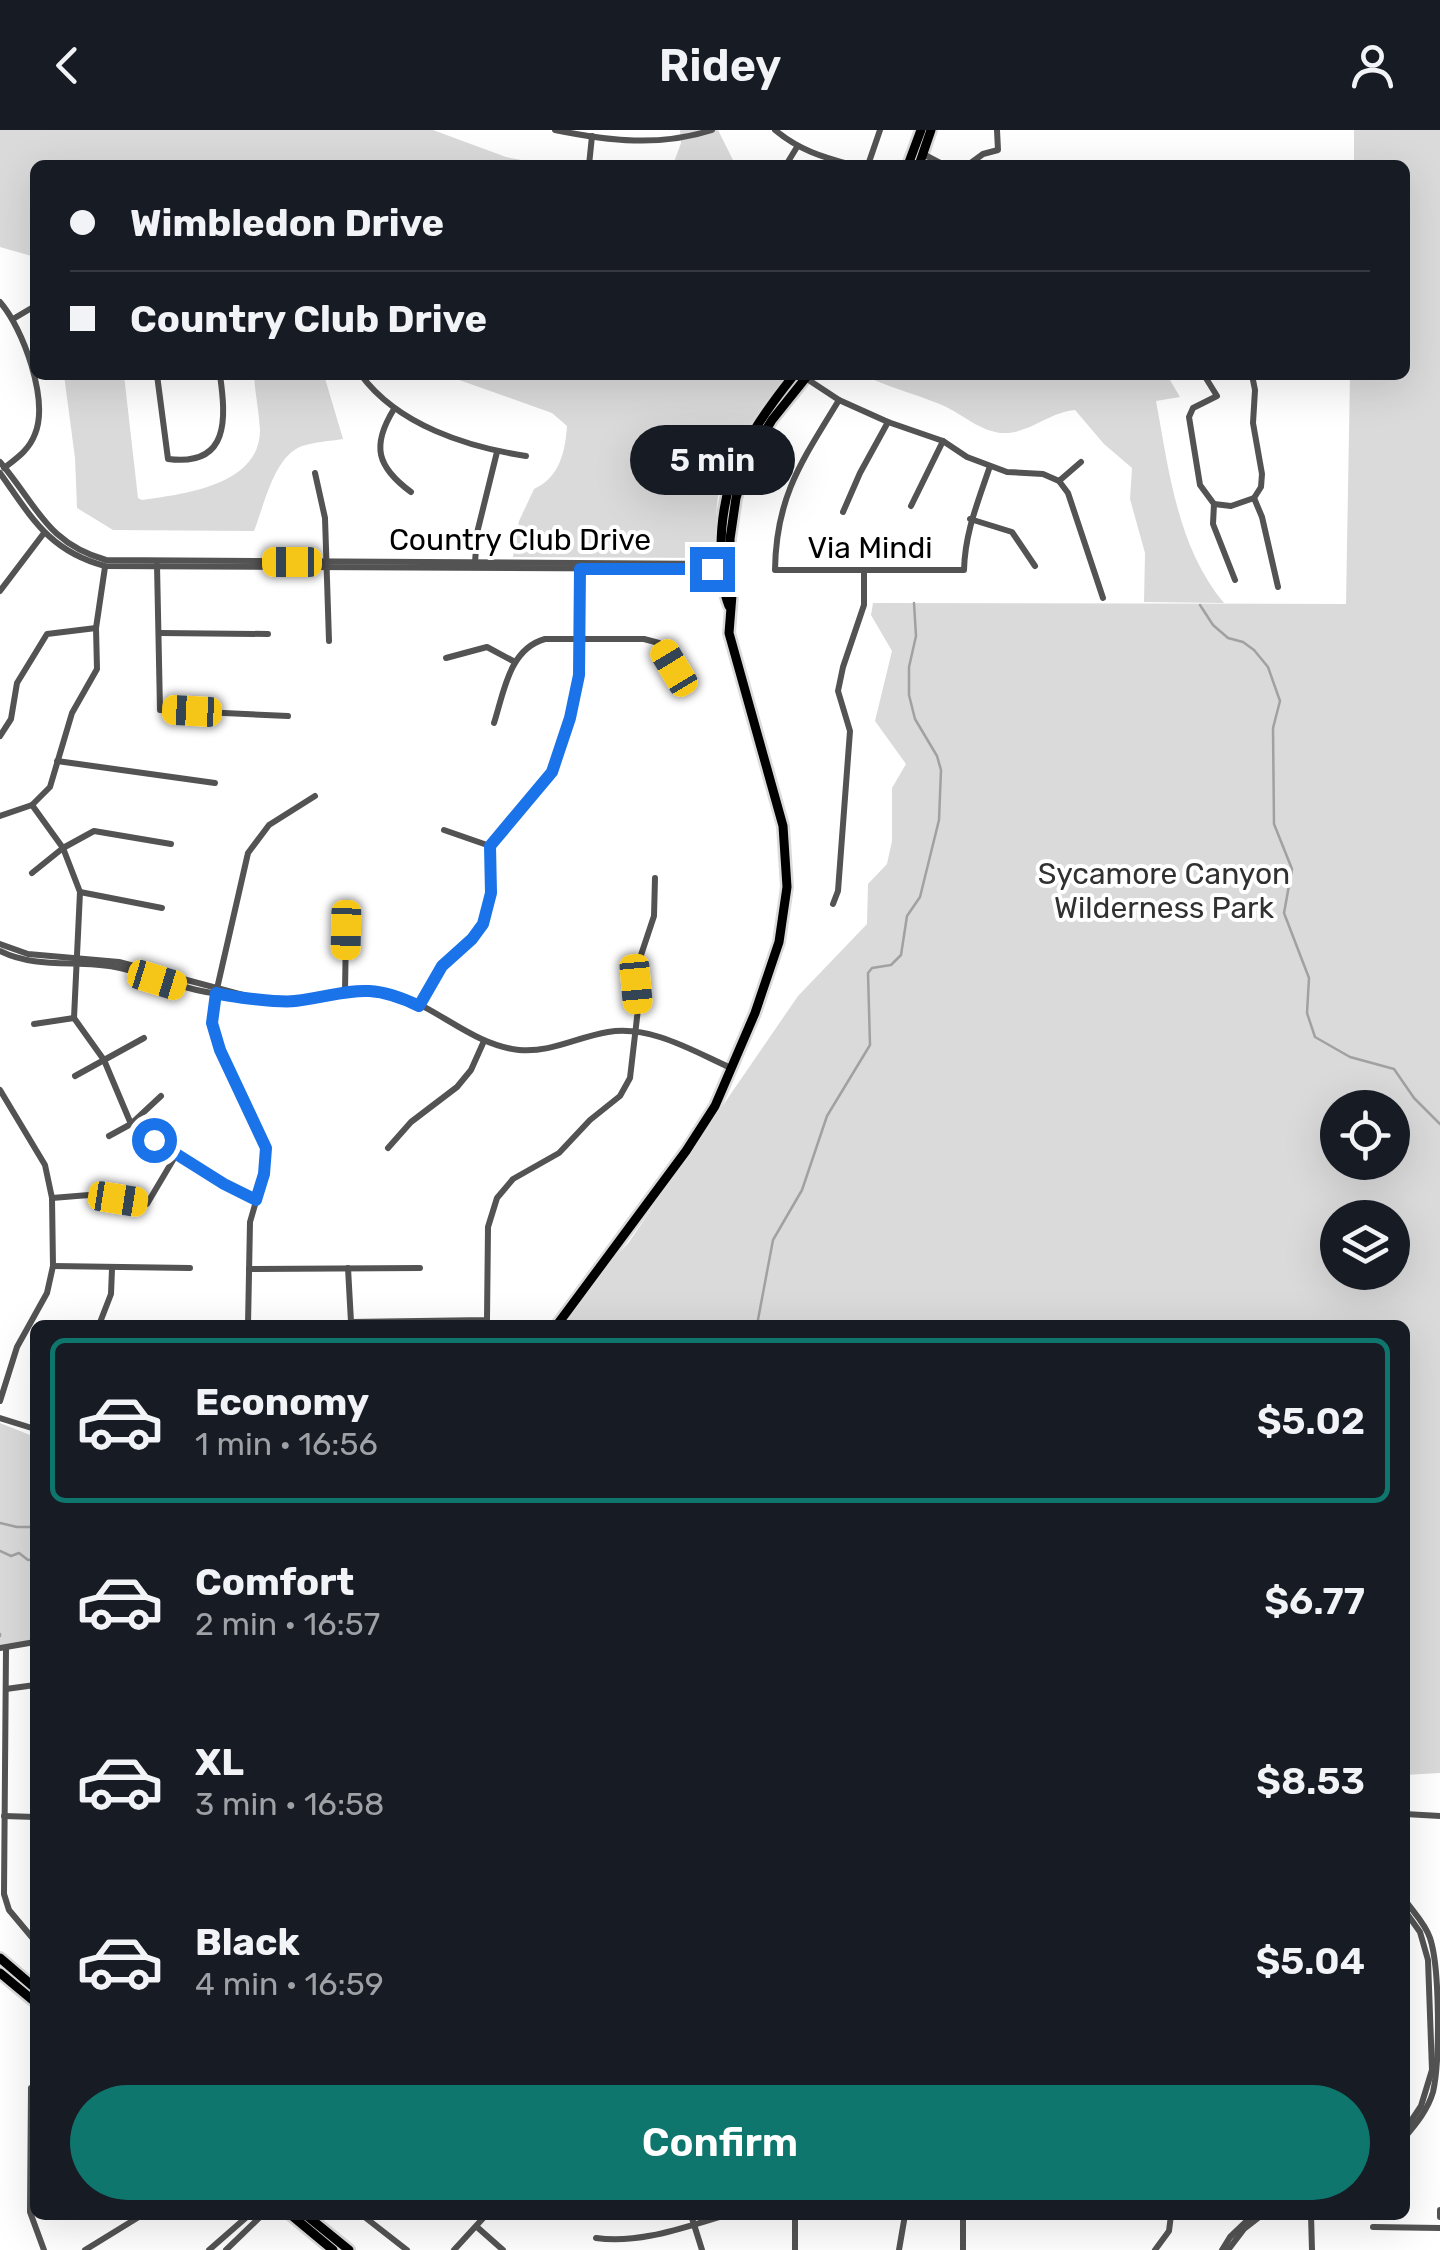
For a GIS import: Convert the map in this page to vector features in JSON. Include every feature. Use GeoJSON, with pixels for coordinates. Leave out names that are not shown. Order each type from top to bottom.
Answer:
{"type":"FeatureCollection","features":[{"type":"Feature","properties":{"kind":"main road"},"geometry":{"type":"LineString","coordinates":[[910,160],[921,130]]}},
{"type":"Feature","properties":{"kind":"main road"},"geometry":{"type":"LineString","coordinates":[[921,160],[931,130]]}},
{"type":"Feature","properties":{"kind":"main road"},"geometry":{"type":"LineString","coordinates":[[560,1320],[715,1106],[769,974],[778,942],[787,887],[778,800],[737,670],[729,633],[732,595],[724,566],[744,469],[799,380]]}},
{"type":"Feature","properties":{"kind":"main road"},"geometry":{"type":"LineString","coordinates":[[0,1958],[30,1984]]}},
{"type":"Feature","properties":{"kind":"main road"},"geometry":{"type":"LineString","coordinates":[[0,1972],[30,1998]]}},
{"type":"Feature","properties":{"kind":"main road"},"geometry":{"type":"LineString","coordinates":[[297,2220],[334,2250]]}},
{"type":"Feature","properties":{"kind":"main road"},"geometry":{"type":"LineString","coordinates":[[312,2220],[349,2250]]}},
{"type":"Feature","properties":{"kind":"street"},"geometry":{"type":"LineString","coordinates":[[555,130],[662,142],[712,130]]}},
{"type":"Feature","properties":{"kind":"street"},"geometry":{"type":"LineString","coordinates":[[775,130],[797,148],[830,160]]}},
{"type":"Feature","properties":{"kind":"street"},"geometry":{"type":"LineString","coordinates":[[870,160],[880,130]]}},
{"type":"Feature","properties":{"kind":"street"},"geometry":{"type":"LineString","coordinates":[[975,160],[998,150],[997,130]]}},
{"type":"Feature","properties":{"kind":"street"},"geometry":{"type":"LineString","coordinates":[[590,160],[592,136]]}},
{"type":"Feature","properties":{"kind":"street"},"geometry":{"type":"LineString","coordinates":[[789,160],[797,148]]}},
{"type":"Feature","properties":{"kind":"street"},"geometry":{"type":"LineString","coordinates":[[0,302],[13,319],[30,366]]}},
{"type":"Feature","properties":{"kind":"street"},"geometry":{"type":"LineString","coordinates":[[13,319],[30,309]]}},
{"type":"Feature","properties":{"kind":"street"},"geometry":{"type":"LineString","coordinates":[[1,468],[29,446],[38,425],[40,411],[33,380]]}},
{"type":"Feature","properties":{"kind":"street"},"geometry":{"type":"LineString","coordinates":[[158,380],[168,459],[178,460],[201,455],[220,436],[226,415],[221,380]]}},
{"type":"Feature","properties":{"kind":"street"},"geometry":{"type":"LineString","coordinates":[[366,380],[394,409],[437,430],[497,452],[526,456]]}},
{"type":"Feature","properties":{"kind":"street"},"geometry":{"type":"LineString","coordinates":[[808,380],[839,400],[943,441],[990,466],[1007,472],[1044,474],[1059,481],[1068,493],[1103,598]]}},
{"type":"Feature","properties":{"kind":"street"},"geometry":{"type":"LineString","coordinates":[[1207,380],[1217,396],[1193,408],[1189,417],[1200,486],[1214,504],[1213,524],[1235,580]]}},
{"type":"Feature","properties":{"kind":"street"},"geometry":{"type":"LineString","coordinates":[[1214,504],[1231,506],[1254,498],[1261,487],[1252,423],[1253,380]]}},
{"type":"Feature","properties":{"kind":"street","name":"Via Mindi"},"geometry":{"type":"LineString","coordinates":[[839,400],[800,462],[788,490],[779,516],[775,570],[964,570],[964,542],[970,519]]}},
{"type":"Feature","properties":{"kind":"street"},"geometry":{"type":"LineString","coordinates":[[394,409],[382,432],[381,455],[390,475],[411,492]]}},
{"type":"Feature","properties":{"kind":"street"},"geometry":{"type":"LineString","coordinates":[[843,512],[888,422]]}},
{"type":"Feature","properties":{"kind":"street"},"geometry":{"type":"LineString","coordinates":[[911,506],[943,441]]}},
{"type":"Feature","properties":{"kind":"street"},"geometry":{"type":"LineString","coordinates":[[475,565],[476,533],[497,452]]}},
{"type":"Feature","properties":{"kind":"street"},"geometry":{"type":"LineString","coordinates":[[1059,481],[1081,462]]}},
{"type":"Feature","properties":{"kind":"street"},"geometry":{"type":"LineString","coordinates":[[990,466],[970,519],[1012,532],[1036,566]]}},
{"type":"Feature","properties":{"kind":"street","name":"Country Club Drive"},"geometry":{"type":"LineString","coordinates":[[1,468],[46,531],[77,557],[106,563],[724,566]]}},
{"type":"Feature","properties":{"kind":"street"},"geometry":{"type":"LineString","coordinates":[[315,473],[324,518],[329,641]]}},
{"type":"Feature","properties":{"kind":"street"},"geometry":{"type":"LineString","coordinates":[[1254,498],[1278,587]]}},
{"type":"Feature","properties":{"kind":"street"},"geometry":{"type":"LineString","coordinates":[[0,591],[46,531]]}},
{"type":"Feature","properties":{"kind":"street"},"geometry":{"type":"LineString","coordinates":[[0,816],[32,805],[50,786],[72,713],[96,669],[96,628],[106,563]]}},
{"type":"Feature","properties":{"kind":"street"},"geometry":{"type":"LineString","coordinates":[[157,564],[160,710],[288,716]]}},
{"type":"Feature","properties":{"kind":"street"},"geometry":{"type":"LineString","coordinates":[[419,1006],[442,966],[483,924],[491,893],[490,846],[552,772],[579,675],[580,566]]}},
{"type":"Feature","properties":{"kind":"street"},"geometry":{"type":"LineString","coordinates":[[833,904],[838,891],[850,731],[838,691],[864,605],[864,570]]}},
{"type":"Feature","properties":{"kind":"street"},"geometry":{"type":"LineString","coordinates":[[0,736],[11,719],[17,683],[46,634],[96,628]]}},
{"type":"Feature","properties":{"kind":"street"},"geometry":{"type":"LineString","coordinates":[[160,633],[268,634]]}},
{"type":"Feature","properties":{"kind":"street"},"geometry":{"type":"LineString","coordinates":[[494,723],[514,662],[532,643],[545,639],[644,639],[659,643],[674,668],[675,690]]}},
{"type":"Feature","properties":{"kind":"street"},"geometry":{"type":"LineString","coordinates":[[446,658],[487,647],[514,662]]}},
{"type":"Feature","properties":{"kind":"street"},"geometry":{"type":"LineString","coordinates":[[58,761],[215,783]]}},
{"type":"Feature","properties":{"kind":"street"},"geometry":{"type":"LineString","coordinates":[[248,1320],[250,1222],[264,1174],[266,1148],[220,1050],[212,1023],[216,990],[248,853],[269,826],[315,796]]}},
{"type":"Feature","properties":{"kind":"street"},"geometry":{"type":"LineString","coordinates":[[32,805],[63,848],[80,892],[74,1018],[104,1060],[131,1124],[176,1155],[256,1200]]}},
{"type":"Feature","properties":{"kind":"street"},"geometry":{"type":"LineString","coordinates":[[444,830],[490,846]]}},
{"type":"Feature","properties":{"kind":"street"},"geometry":{"type":"LineString","coordinates":[[32,873],[63,848],[94,831],[170,844]]}},
{"type":"Feature","properties":{"kind":"street"},"geometry":{"type":"LineString","coordinates":[[487,1320],[488,1223],[496,1201],[513,1179],[556,1155],[620,1096],[634,1067],[638,961],[654,916],[654,878]]}},
{"type":"Feature","properties":{"kind":"street"},"geometry":{"type":"LineString","coordinates":[[80,892],[162,908]]}},
{"type":"Feature","properties":{"kind":"street"},"geometry":{"type":"LineString","coordinates":[[346,930],[346,991]]}},
{"type":"Feature","properties":{"kind":"street"},"geometry":{"type":"LineString","coordinates":[[0,947],[75,960],[119,962],[216,990],[291,1002],[346,991],[381,992],[419,1006],[484,1041],[512,1049],[540,1050],[606,1032],[636,1031],[665,1039],[731,1068]]}},
{"type":"Feature","properties":{"kind":"street"},"geometry":{"type":"LineString","coordinates":[[34,1024],[74,1018]]}},
{"type":"Feature","properties":{"kind":"street"},"geometry":{"type":"LineString","coordinates":[[76,1076],[144,1038]]}},
{"type":"Feature","properties":{"kind":"street"},"geometry":{"type":"LineString","coordinates":[[388,1148],[411,1122],[458,1087],[484,1041]]}},
{"type":"Feature","properties":{"kind":"street"},"geometry":{"type":"LineString","coordinates":[[0,1090],[45,1165],[52,1198],[53,1266],[46,1293],[32,1320]]}},
{"type":"Feature","properties":{"kind":"street"},"geometry":{"type":"LineString","coordinates":[[109,1136],[131,1124],[161,1096]]}},
{"type":"Feature","properties":{"kind":"street"},"geometry":{"type":"LineString","coordinates":[[52,1198],[90,1194],[146,1204],[176,1155]]}},
{"type":"Feature","properties":{"kind":"street"},"geometry":{"type":"LineString","coordinates":[[53,1266],[190,1268]]}},
{"type":"Feature","properties":{"kind":"street"},"geometry":{"type":"LineString","coordinates":[[102,1320],[111,1294],[112,1268]]}},
{"type":"Feature","properties":{"kind":"street"},"geometry":{"type":"LineString","coordinates":[[248,1268],[420,1268]]}},
{"type":"Feature","properties":{"kind":"street"},"geometry":{"type":"LineString","coordinates":[[348,1268],[350,1320]]}},
{"type":"Feature","properties":{"kind":"street"},"geometry":{"type":"LineString","coordinates":[[0,1400],[17,1348],[30,1323]]}},
{"type":"Feature","properties":{"kind":"street"},"geometry":{"type":"LineString","coordinates":[[0,1418],[30,1427]]}},
{"type":"Feature","properties":{"kind":"street"},"geometry":{"type":"LineString","coordinates":[[30,1643],[3,1649],[4,1894],[9,1910],[30,1935]]}},
{"type":"Feature","properties":{"kind":"street"},"geometry":{"type":"LineString","coordinates":[[6,1688],[30,1686]]}},
{"type":"Feature","properties":{"kind":"street"},"geometry":{"type":"LineString","coordinates":[[1410,1814],[1440,1816]]}},
{"type":"Feature","properties":{"kind":"street"},"geometry":{"type":"LineString","coordinates":[[4,1816],[30,1817]]}},
{"type":"Feature","properties":{"kind":"street"},"geometry":{"type":"LineString","coordinates":[[1410,1912],[1426,1928],[1437,1971],[1430,2083],[1411,2121]]}},
{"type":"Feature","properties":{"kind":"street"},"geometry":{"type":"LineString","coordinates":[[30,2088],[30,2212]]}},
{"type":"Feature","properties":{"kind":"street"},"geometry":{"type":"LineString","coordinates":[[33,2220],[44,2250]]}},
{"type":"Feature","properties":{"kind":"street"},"geometry":{"type":"LineString","coordinates":[[85,2250],[134,2220]]}},
{"type":"Feature","properties":{"kind":"street"},"geometry":{"type":"LineString","coordinates":[[209,2250],[243,2220]]}},
{"type":"Feature","properties":{"kind":"street"},"geometry":{"type":"LineString","coordinates":[[226,2250],[257,2220]]}},
{"type":"Feature","properties":{"kind":"street"},"geometry":{"type":"LineString","coordinates":[[368,2220],[407,2250]]}},
{"type":"Feature","properties":{"kind":"street"},"geometry":{"type":"LineString","coordinates":[[454,2250],[482,2220]]}},
{"type":"Feature","properties":{"kind":"street"},"geometry":{"type":"LineString","coordinates":[[693,2220],[702,2250]]}},
{"type":"Feature","properties":{"kind":"street"},"geometry":{"type":"LineString","coordinates":[[596,2238],[620,2241],[708,2220]]}},
{"type":"Feature","properties":{"kind":"street"},"geometry":{"type":"LineString","coordinates":[[795,2220],[795,2250]]}},
{"type":"Feature","properties":{"kind":"street"},"geometry":{"type":"LineString","coordinates":[[899,2250],[904,2220]]}},
{"type":"Feature","properties":{"kind":"street"},"geometry":{"type":"LineString","coordinates":[[963,2220],[963,2250]]}},
{"type":"Feature","properties":{"kind":"street"},"geometry":{"type":"LineString","coordinates":[[1155,2250],[1169,2231],[1170,2220]]}},
{"type":"Feature","properties":{"kind":"street"},"geometry":{"type":"LineString","coordinates":[[1225,2250],[1230,2236],[1248,2220]]}},
{"type":"Feature","properties":{"kind":"street"},"geometry":{"type":"LineString","coordinates":[[1225,2250],[1256,2220]]}},
{"type":"Feature","properties":{"kind":"street"},"geometry":{"type":"LineString","coordinates":[[1312,2220],[1312,2250]]}},
{"type":"Feature","properties":{"kind":"street"},"geometry":{"type":"LineString","coordinates":[[477,2227],[503,2250]]}},
{"type":"Feature","properties":{"kind":"street"},"geometry":{"type":"LineString","coordinates":[[1373,2227],[1440,2228]]}},
{"type":"Feature","properties":{"kind":"green space"},"geometry":{"type":"Polygon","coordinates":[[[0,130],[433,130],[522,160],[30,160],[30,256],[0,247],[0,130]]]}},
{"type":"Feature","properties":{"kind":"green space"},"geometry":{"type":"Polygon","coordinates":[[[680,130],[718,130],[733,160],[675,160],[681,143],[680,130]]]}},
{"type":"Feature","properties":{"kind":"green space","name":"Sycamore Canyon Wilderness Park"},"geometry":{"type":"Polygon","coordinates":[[[1354,130],[1440,130],[1440,1773],[1410,1775],[1410,1320],[565,1320],[591,1283],[629,1242],[798,996],[867,924],[868,884],[887,864],[892,841],[892,788],[906,764],[875,721],[892,651],[871,615],[873,603],[1346,604],[1350,380],[1410,380],[1410,160],[1354,160],[1354,130]]]}},
{"type":"Feature","properties":{"kind":"green space"},"geometry":{"type":"Polygon","coordinates":[[[65,380],[125,380],[138,498],[142,500],[216,484],[247,464],[257,449],[260,430],[255,380],[325,380],[343,439],[292,451],[271,483],[254,531],[113,530],[77,508],[65,380]]]}},
{"type":"Feature","properties":{"kind":"green space"},"geometry":{"type":"Polygon","coordinates":[[[459,380],[782,380],[729,462],[718,496],[712,558],[513,557],[519,521],[534,489],[550,478],[560,463],[565,445],[567,426],[552,413],[459,380]]]}},
{"type":"Feature","properties":{"kind":"green space"},"geometry":{"type":"Polygon","coordinates":[[[875,380],[1170,380],[1180,397],[1156,401],[1177,507],[1195,558],[1224,603],[1144,602],[1145,553],[1130,499],[1132,468],[1104,444],[1075,410],[1018,431],[999,433],[937,403],[875,380]]]}},
{"type":"Feature","properties":{"kind":"green space"},"geometry":{"type":"Polygon","coordinates":[[[0,1423],[30,1435],[30,1643],[0,1646],[0,1423]]]}},
{"type":"Feature","properties":{"kind":"waterway"},"geometry":{"type":"LineString","coordinates":[[758,1320],[773,1240],[802,1190],[827,1116],[870,1045],[868,973],[872,968],[891,965],[901,955],[907,916],[920,897],[939,820],[941,770],[915,719],[909,695],[909,667],[916,636],[914,603]]}},
{"type":"Feature","properties":{"kind":"waterway"},"geometry":{"type":"LineString","coordinates":[[1200,605],[1213,625],[1228,638],[1254,650],[1268,667],[1280,701],[1273,728],[1274,824],[1292,869],[1284,913],[1309,978],[1307,1013],[1315,1037],[1350,1057],[1394,1069],[1414,1098],[1440,1124]]}},
{"type":"Feature","properties":{"kind":"waterway"},"geometry":{"type":"LineString","coordinates":[[0,1523],[30,1527]]}},
{"type":"Feature","properties":{"kind":"waterway"},"geometry":{"type":"LineString","coordinates":[[0,1551],[11,1556],[19,1553],[30,1560]]}},
{"type":"Feature","properties":{"kind":"route"},"geometry":{"type":"LineString","coordinates":[[154,1140],[256,1200],[266,1148],[220,1050],[212,1023],[216,993],[291,1002],[366,989],[396,994],[419,1006],[442,966],[472,939],[486,918],[491,893],[490,846],[552,772],[579,675],[580,569],[712,569]]}}]}
